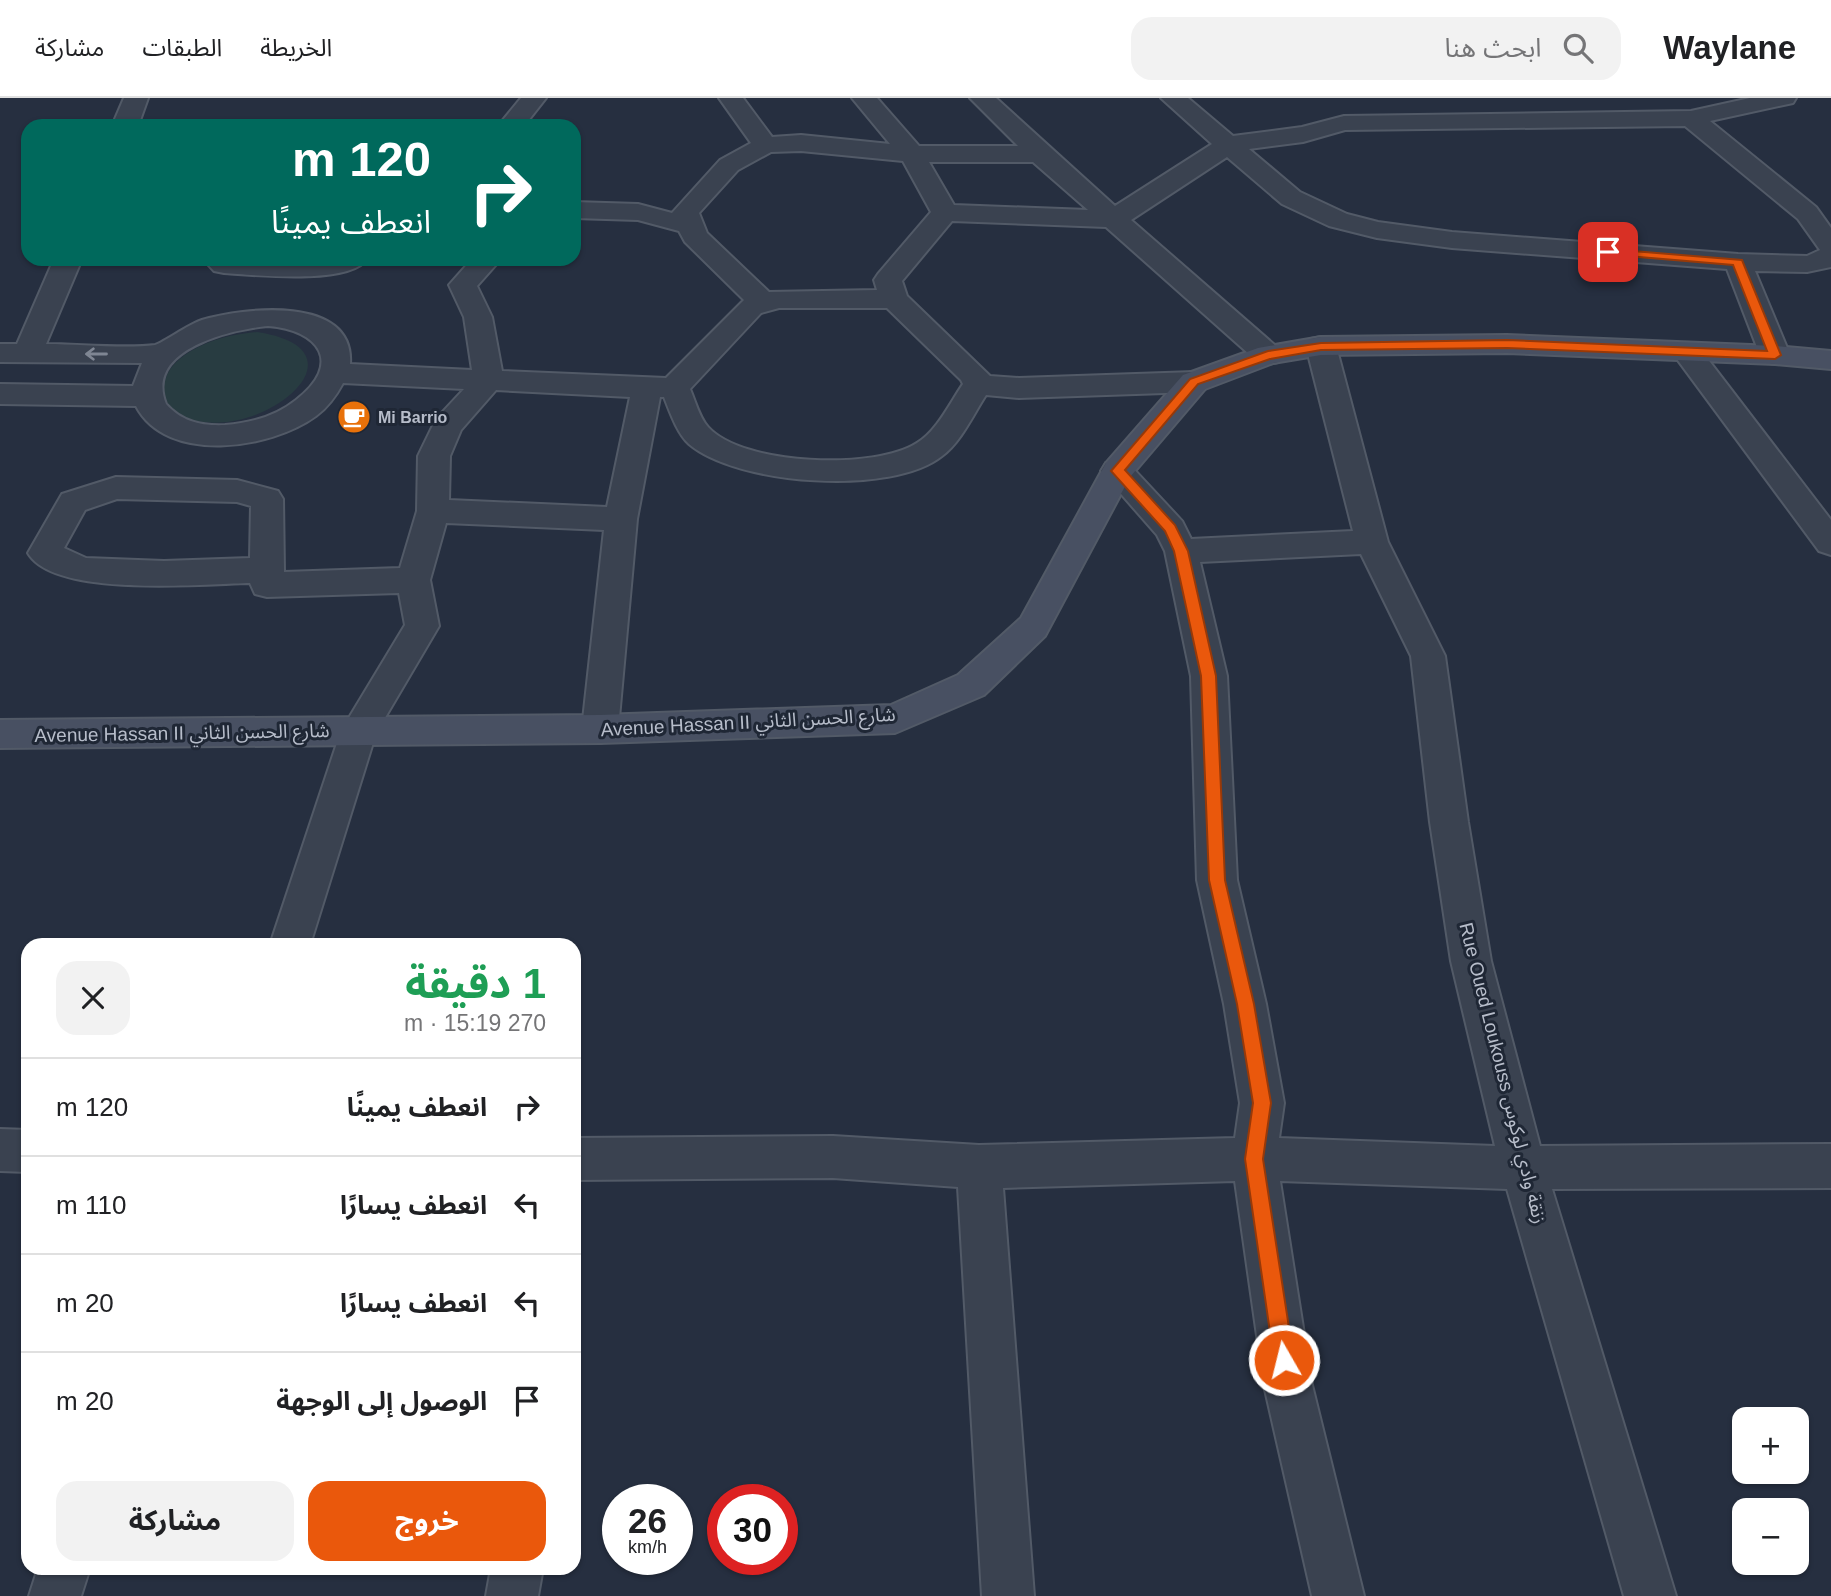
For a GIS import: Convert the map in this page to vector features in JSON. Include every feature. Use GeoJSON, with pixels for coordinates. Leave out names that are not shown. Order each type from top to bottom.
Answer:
{"type":"FeatureCollection","features":[{"type":"Feature","properties":{"kind":"street"},"geometry":{"type":"LineString","coordinates":[[128,119],[136,98]]}},
{"type":"Feature","properties":{"kind":"street"},"geometry":{"type":"LineString","coordinates":[[517,119],[534,98]]}},
{"type":"Feature","properties":{"kind":"street"},"geometry":{"type":"LineString","coordinates":[[731,98],[765,145]]}},
{"type":"Feature","properties":{"kind":"street"},"geometry":{"type":"LineString","coordinates":[[864,98],[912,154],[945,213]]}},
{"type":"Feature","properties":{"kind":"street"},"geometry":{"type":"LineString","coordinates":[[982,98],[1040,154],[1268,355]]}},
{"type":"Feature","properties":{"kind":"street"},"geometry":{"type":"LineString","coordinates":[[1173,98],[1290,198],[1338,220],[1377,230],[1451,240],[1738,262],[1807,264],[1819,263],[1831,255]]}},
{"type":"Feature","properties":{"kind":"street"},"geometry":{"type":"LineString","coordinates":[[945,213],[1114,219],[1229,144],[1303,134],[1344,123],[1504,110],[1691,118],[1784,98]]}},
{"type":"Feature","properties":{"kind":"street"},"geometry":{"type":"LineString","coordinates":[[1691,118],[1807,213],[1831,247]]}},
{"type":"Feature","properties":{"kind":"street"},"geometry":{"type":"LineString","coordinates":[[762,302],[695,236],[685,212],[729,165],[765,145],[801,143],[912,154],[1040,154]]}},
{"type":"Feature","properties":{"kind":"street"},"geometry":{"type":"LineString","coordinates":[[581,210],[638,212],[689,225]]}},
{"type":"Feature","properties":{"kind":"street"},"geometry":{"type":"LineString","coordinates":[[945,213],[888,280],[894,299],[975,376],[978,385]]}},
{"type":"Feature","properties":{"kind":"street"},"geometry":{"type":"LineString","coordinates":[[1738,262],[1775,355]]}},
{"type":"Feature","properties":{"kind":"street"},"geometry":{"type":"LineString","coordinates":[[64,266],[14,353],[164,354]]}},
{"type":"Feature","properties":{"kind":"street"},"geometry":{"type":"LineString","coordinates":[[277,266],[335,266]]}},
{"type":"Feature","properties":{"kind":"street"},"geometry":{"type":"LineString","coordinates":[[481,266],[463,285],[478,317],[489,380]]}},
{"type":"Feature","properties":{"kind":"street"},"geometry":{"type":"LineString","coordinates":[[600,729],[621,519],[660,387],[751,307],[762,302],[777,299],[894,299]]}},
{"type":"Feature","properties":{"kind":"street"},"geometry":{"type":"LineString","coordinates":[[268,317],[294,320],[315,327],[330,339],[337,355],[335,373],[315,400],[280,423],[251,432],[220,436],[192,434],[169,425],[153,413],[146,396],[149,375],[164,354],[211,327],[239,319],[268,317]]}},
{"type":"Feature","properties":{"kind":"street","name":"Avenue Hassan II شارع الحسن الثاني"},"geometry":{"type":"LineString","coordinates":[[0,734],[600,729],[894,719],[971,685],[1033,627],[1117,471],[1194,382],[1268,355],[1321,346],[1507,344],[1775,355],[1831,360]]}},
{"type":"Feature","properties":{"kind":"street","name":"Rue Oued Loukouss زنقة وادي لوكوس"},"geometry":{"type":"LineString","coordinates":[[1321,346],[1372,542],[1429,656],[1449,822],[1471,961],[1523,1168],[1650,1596]]}},
{"type":"Feature","properties":{"kind":"street"},"geometry":{"type":"LineString","coordinates":[[1687,352],[1831,543]]}},
{"type":"Feature","properties":{"kind":"street"},"geometry":{"type":"LineString","coordinates":[[335,373],[660,387],[699,435],[724,452],[755,462],[812,468],[872,469],[906,463],[931,449],[978,385]]}},
{"type":"Feature","properties":{"kind":"street"},"geometry":{"type":"LineString","coordinates":[[292,938],[359,731],[422,626],[413,580],[433,511],[434,456],[447,426],[489,380]]}},
{"type":"Feature","properties":{"kind":"street"},"geometry":{"type":"LineString","coordinates":[[978,385],[1019,388],[1194,382]]}},
{"type":"Feature","properties":{"kind":"street"},"geometry":{"type":"LineString","coordinates":[[0,394],[146,396]]}},
{"type":"Feature","properties":{"kind":"street"},"geometry":{"type":"LineString","coordinates":[[1117,471],[1170,528],[1181,551],[1209,676],[1217,880],[1245,1004],[1262,1103],[1254,1159],[1288,1385],[1338,1596]]}},
{"type":"Feature","properties":{"kind":"street"},"geometry":{"type":"LineString","coordinates":[[266,570],[164,573],[81,570],[45,553],[73,502],[94,495],[116,488],[237,491],[267,499],[267,584],[413,580]]}},
{"type":"Feature","properties":{"kind":"street"},"geometry":{"type":"LineString","coordinates":[[433,511],[621,519]]}},
{"type":"Feature","properties":{"kind":"street"},"geometry":{"type":"LineString","coordinates":[[1181,551],[1372,542]]}},
{"type":"Feature","properties":{"kind":"street"},"geometry":{"type":"LineString","coordinates":[[0,1150],[21,1151]]}},
{"type":"Feature","properties":{"kind":"street"},"geometry":{"type":"LineString","coordinates":[[581,1159],[834,1157],[979,1167],[1254,1159],[1523,1168],[1831,1166]]}},
{"type":"Feature","properties":{"kind":"street"},"geometry":{"type":"LineString","coordinates":[[979,1167],[1008,1596]]}},
{"type":"Feature","properties":{"kind":"street"},"geometry":{"type":"LineString","coordinates":[[55,1596],[62,1575]]}},
{"type":"Feature","properties":{"kind":"street"},"geometry":{"type":"LineString","coordinates":[[512,1596],[516,1575]]}},
{"type":"Feature","properties":{"kind":"green space"},"geometry":{"type":"Polygon","coordinates":[[[257,332],[290,341],[306,355],[307,372],[297,389],[278,404],[253,416],[225,422],[197,421],[172,409],[166,400],[165,379],[179,359],[215,340],[257,332]]]}},
{"type":"Feature","properties":{"kind":"place","name":"Mi Barrio"},"geometry":{"type":"Point","coordinates":[354,417]}},
{"type":"Feature","properties":{"kind":"route"},"geometry":{"type":"LineString","coordinates":[[1284,1360],[1254,1159],[1262,1103],[1245,1004],[1217,880],[1209,676],[1181,551],[1170,528],[1117,471],[1194,382],[1268,355],[1321,346],[1507,344],[1775,355],[1738,262],[1608,252]]}}]}
